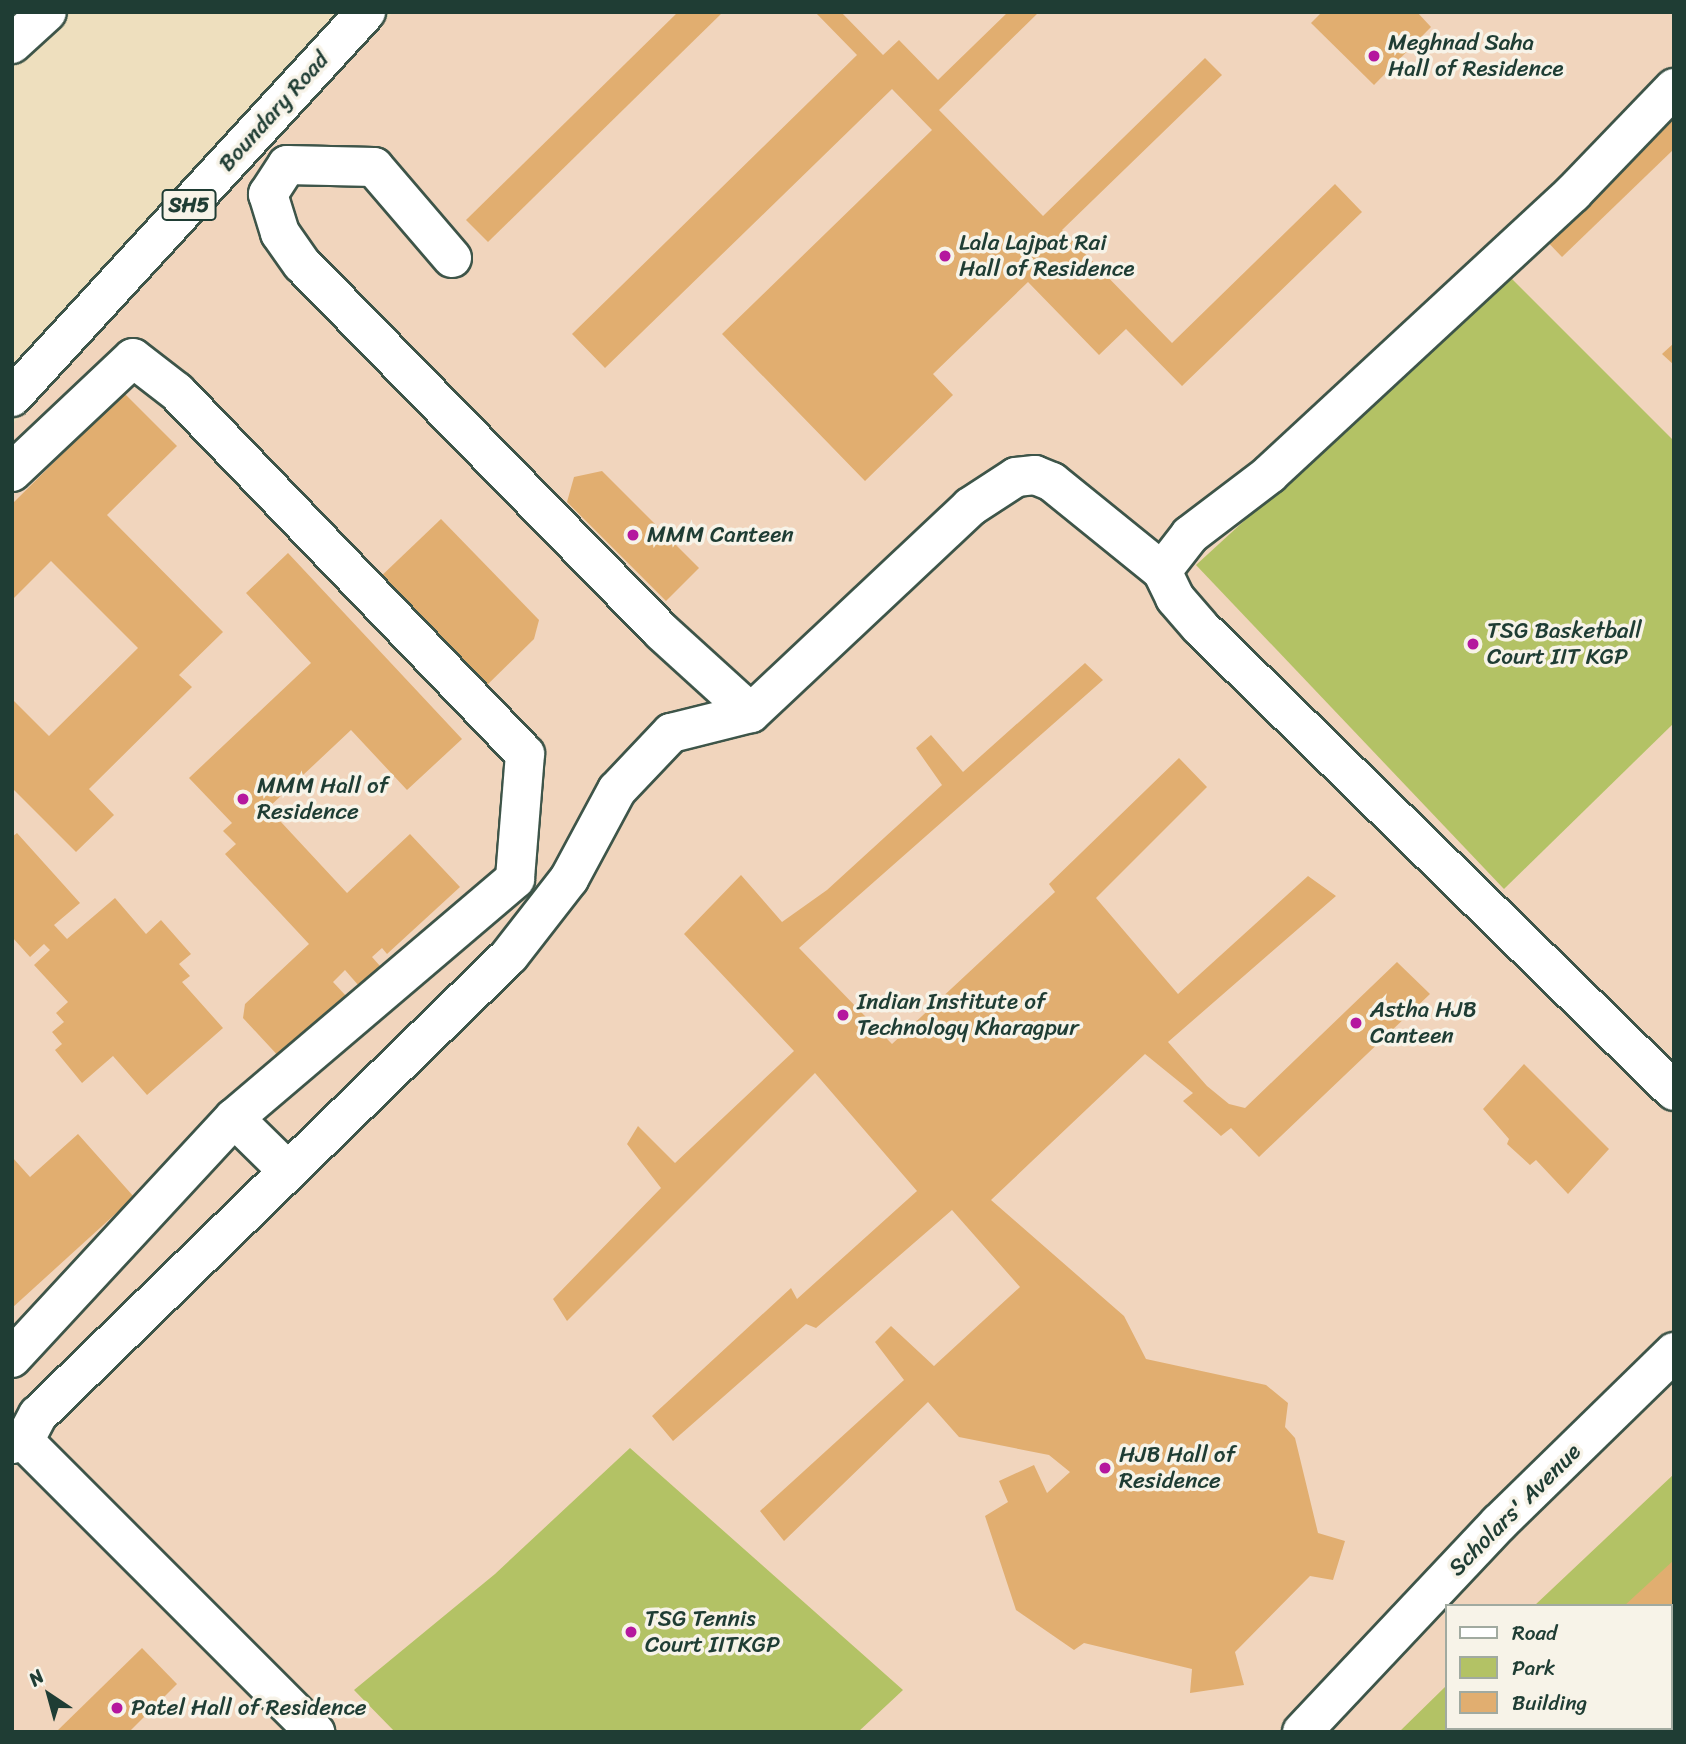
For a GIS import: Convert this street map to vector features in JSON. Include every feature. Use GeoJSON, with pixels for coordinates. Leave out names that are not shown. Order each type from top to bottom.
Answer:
{"type":"FeatureCollection","features":[{"type":"Feature","properties":{"kind":"street"},"geometry":{"type":"LineString","coordinates":[[12,44],[47,12]]}},
{"type":"Feature","properties":{"kind":"street","name":"Boundary Road"},"geometry":{"type":"LineString","coordinates":[[12,397],[366,12]]}},
{"type":"Feature","properties":{"kind":"street"},"geometry":{"type":"LineString","coordinates":[[1162,571],[1190,535],[1270,474],[1573,193],[1674,88]]}},
{"type":"Feature","properties":{"kind":"street"},"geometry":{"type":"LineString","coordinates":[[452,258],[374,167],[286,165],[268,194],[280,233],[303,264],[662,632],[751,713]]}},
{"type":"Feature","properties":{"kind":"street"},"geometry":{"type":"LineString","coordinates":[[12,472],[133,358],[177,392],[524,754],[515,879],[234,1118],[12,1358]]}},
{"type":"Feature","properties":{"kind":"street"},"geometry":{"type":"LineString","coordinates":[[315,1732],[18,1443],[38,1415],[509,956],[569,879],[617,790],[671,733],[751,713],[970,507],[1016,477],[1035,475],[1052,482],[1162,571],[1175,598],[1200,628],[1674,1091]]}},
{"type":"Feature","properties":{"kind":"street"},"geometry":{"type":"LineString","coordinates":[[234,1118],[288,1171]]}},
{"type":"Feature","properties":{"kind":"street","name":"Scholars' Avenue"},"geometry":{"type":"LineString","coordinates":[[1302,1732],[1499,1523],[1674,1352]]}},
{"type":"Feature","properties":{"kind":"shaded area","name":"Indian Institute of Technology Kharagpur"},"geometry":{"type":"Polygon","coordinates":[[[393,12],[1674,12],[1674,1732],[12,1732],[12,425],[393,12]]]}},
{"type":"Feature","properties":{"kind":"green space","name":"TSG Basketball Court IIT KGP"},"geometry":{"type":"Polygon","coordinates":[[[1510,277],[1674,441],[1674,723],[1504,889],[1196,565],[1510,277]]]}},
{"type":"Feature","properties":{"kind":"green space","name":"TSG Tennis Court IITKGP"},"geometry":{"type":"Polygon","coordinates":[[[630,1448],[903,1690],[858,1732],[395,1732],[354,1690],[495,1574],[630,1448]]]}},
{"type":"Feature","properties":{"kind":"green space"},"geometry":{"type":"Polygon","coordinates":[[[1674,1474],[1674,1732],[1399,1732],[1444,1688],[1444,1730],[1672,1730],[1672,1604],[1536,1604],[1674,1474]]]}},
{"type":"Feature","properties":{"kind":"building"},"geometry":{"type":"Polygon","coordinates":[[[678,12],[723,12],[488,242],[466,220],[678,12]]]}},
{"type":"Feature","properties":{"kind":"building","name":"Lala Lajpat Rai Hall of Residence"},"geometry":{"type":"Polygon","coordinates":[[[815,12],[841,12],[883,55],[899,40],[938,80],[1008,12],[1039,12],[939,110],[1043,216],[1205,58],[1222,75],[1062,230],[1172,343],[1335,184],[1362,212],[1182,386],[1126,329],[1099,355],[1028,282],[933,374],[953,395],[865,481],[722,334],[932,130],[892,89],[605,368],[572,334],[857,55],[815,12]]]}},
{"type":"Feature","properties":{"kind":"building","name":"Meghnad Saha Hall of Residence"},"geometry":{"type":"Polygon","coordinates":[[[1322,12],[1417,12],[1431,27],[1374,85],[1311,23],[1322,12]]]}},
{"type":"Feature","properties":{"kind":"building"},"geometry":{"type":"Polygon","coordinates":[[[1674,103],[1674,149],[1562,257],[1540,234],[1674,103]]]}},
{"type":"Feature","properties":{"kind":"building"},"geometry":{"type":"Polygon","coordinates":[[[1674,343],[1674,365],[1662,354],[1674,343]]]}},
{"type":"Feature","properties":{"kind":"building"},"geometry":{"type":"Polygon","coordinates":[[[124,393],[177,446],[107,515],[223,632],[179,675],[192,687],[89,789],[114,815],[76,852],[12,788],[12,699],[49,736],[138,648],[51,561],[12,600],[12,504],[124,393]]]}},
{"type":"Feature","properties":{"kind":"building","name":"MMM Canteen"},"geometry":{"type":"Polygon","coordinates":[[[602,471],[699,568],[666,601],[567,502],[574,477],[602,471]]]}},
{"type":"Feature","properties":{"kind":"building"},"geometry":{"type":"Polygon","coordinates":[[[441,519],[539,620],[534,639],[482,690],[376,581],[441,519]]]}},
{"type":"Feature","properties":{"kind":"building","name":"MMM Hall of Residence"},"geometry":{"type":"Polygon","coordinates":[[[288,553],[462,739],[407,790],[351,730],[268,808],[347,893],[410,834],[460,887],[387,954],[382,948],[372,957],[380,966],[359,986],[345,970],[333,982],[348,998],[282,1060],[243,1018],[245,1004],[309,944],[225,854],[236,844],[223,831],[232,823],[189,778],[311,663],[246,593],[288,553]]]}},
{"type":"Feature","properties":{"kind":"building"},"geometry":{"type":"Polygon","coordinates":[[[1085,663],[1103,680],[799,948],[892,1044],[1055,892],[1049,884],[1179,758],[1207,787],[1096,898],[1178,994],[1308,876],[1336,896],[1168,1042],[1207,1086],[1229,1104],[1245,1108],[1397,962],[1430,994],[1259,1157],[1231,1128],[1221,1136],[1183,1101],[1193,1093],[1145,1054],[991,1200],[1124,1316],[1146,1359],[1266,1385],[1288,1403],[1285,1427],[1295,1438],[1318,1533],[1345,1541],[1333,1580],[1310,1576],[1235,1652],[1244,1685],[1190,1693],[1192,1669],[1084,1643],[1074,1650],[1016,1610],[985,1516],[1008,1502],[999,1481],[1034,1465],[1047,1493],[1070,1472],[1049,1455],[959,1437],[928,1402],[784,1541],[760,1511],[904,1380],[875,1342],[891,1326],[934,1366],[1020,1287],[952,1210],[816,1328],[806,1324],[673,1441],[652,1416],[791,1288],[797,1299],[917,1191],[815,1073],[567,1321],[553,1299],[661,1188],[627,1144],[638,1126],[675,1163],[794,1051],[684,934],[741,875],[782,922],[827,890],[942,785],[916,748],[931,735],[963,772],[1085,663]]]}},
{"type":"Feature","properties":{"kind":"building"},"geometry":{"type":"Polygon","coordinates":[[[17,833],[80,903],[54,925],[67,939],[115,898],[146,934],[161,920],[191,954],[179,964],[190,976],[182,982],[223,1028],[147,1095],[113,1056],[82,1083],[55,1050],[62,1044],[52,1032],[64,1022],[56,1013],[68,1002],[34,965],[50,950],[44,944],[30,957],[12,937],[12,837],[17,833]]]}},
{"type":"Feature","properties":{"kind":"building"},"geometry":{"type":"Polygon","coordinates":[[[1524,1064],[1609,1149],[1568,1194],[1536,1160],[1530,1165],[1507,1144],[1509,1139],[1483,1109],[1524,1064]]]}},
{"type":"Feature","properties":{"kind":"building"},"geometry":{"type":"Polygon","coordinates":[[[78,1134],[134,1197],[12,1308],[12,1157],[30,1177],[78,1134]]]}},
{"type":"Feature","properties":{"kind":"building"},"geometry":{"type":"Polygon","coordinates":[[[1674,1560],[1674,1732],[1474,1732],[1672,1730],[1672,1604],[1626,1604],[1674,1560]]]}},
{"type":"Feature","properties":{"kind":"building","name":"Patel Hall of Residence"},"geometry":{"type":"Polygon","coordinates":[[[142,1648],[177,1684],[129,1732],[56,1732],[142,1648]]]}},
{"type":"Feature","properties":{"kind":"place","name":"Meghnad Saha Hall of Residence"},"geometry":{"type":"Point","coordinates":[1374,56]}},
{"type":"Feature","properties":{"kind":"place","name":"Lala Lajpat Rai Hall of Residence"},"geometry":{"type":"Point","coordinates":[945,256]}},
{"type":"Feature","properties":{"kind":"place","name":"MMM Canteen"},"geometry":{"type":"Point","coordinates":[633,535]}},
{"type":"Feature","properties":{"kind":"place","name":"TSG Basketball Court IIT KGP"},"geometry":{"type":"Point","coordinates":[1473,644]}},
{"type":"Feature","properties":{"kind":"place","name":"MMM Hall of Residence"},"geometry":{"type":"Point","coordinates":[243,799]}},
{"type":"Feature","properties":{"kind":"place","name":"Indian Institute of Technology Kharagpur"},"geometry":{"type":"Point","coordinates":[843,1015]}},
{"type":"Feature","properties":{"kind":"place","name":"Astha HJB Canteen"},"geometry":{"type":"Point","coordinates":[1356,1023]}},
{"type":"Feature","properties":{"kind":"place","name":"HJB Hall of Residence"},"geometry":{"type":"Point","coordinates":[1105,1468]}},
{"type":"Feature","properties":{"kind":"place","name":"TSG Tennis Court IITKGP"},"geometry":{"type":"Point","coordinates":[631,1632]}},
{"type":"Feature","properties":{"kind":"place","name":"Patel Hall of Residence"},"geometry":{"type":"Point","coordinates":[117,1708]}}]}
